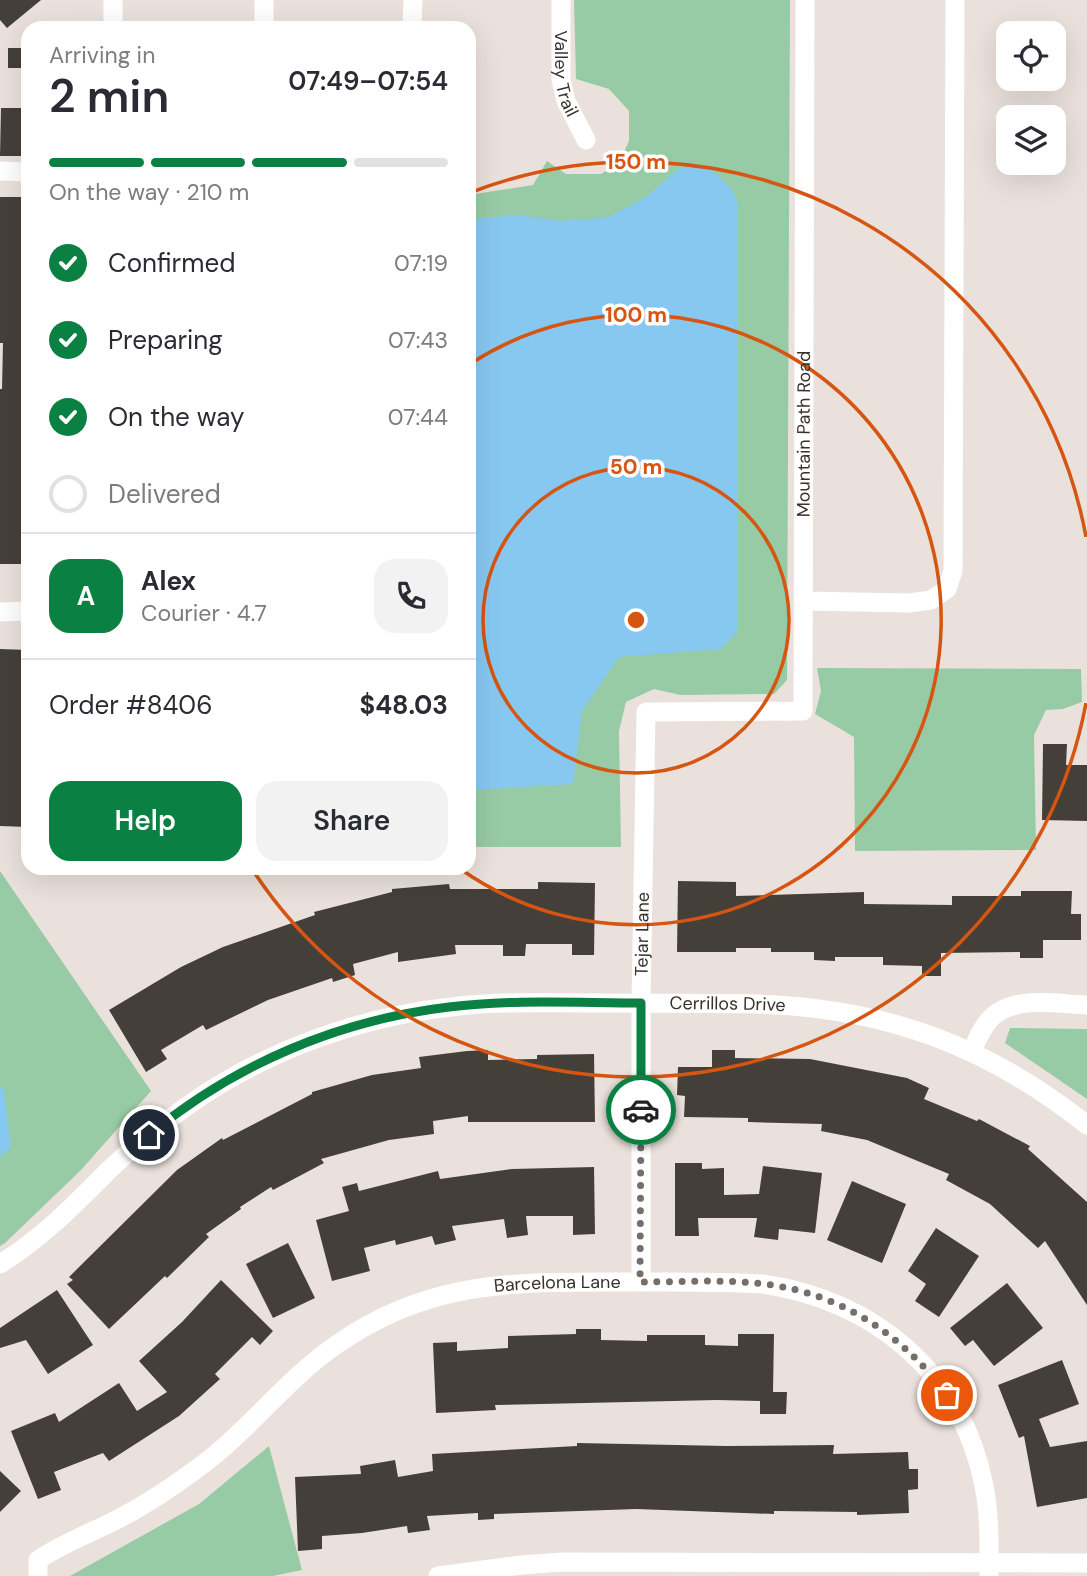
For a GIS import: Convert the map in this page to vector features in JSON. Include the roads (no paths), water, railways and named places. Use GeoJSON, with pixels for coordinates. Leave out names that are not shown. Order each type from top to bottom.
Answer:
{"type":"FeatureCollection","features":[{"type":"Feature","properties":{"kind":"street"},"geometry":{"type":"LineString","coordinates":[[113,0],[113,21]]}},
{"type":"Feature","properties":{"kind":"street"},"geometry":{"type":"LineString","coordinates":[[264,0],[264,21]]}},
{"type":"Feature","properties":{"kind":"street"},"geometry":{"type":"LineString","coordinates":[[412,21],[413,0]]}},
{"type":"Feature","properties":{"kind":"street","name":"Valley Trail"},"geometry":{"type":"LineString","coordinates":[[561,0],[561,80],[566,100],[586,140]]}},
{"type":"Feature","properties":{"kind":"street","name":"Mountain Path Road"},"geometry":{"type":"LineString","coordinates":[[646,712],[803,711],[805,0]]}},
{"type":"Feature","properties":{"kind":"street"},"geometry":{"type":"LineString","coordinates":[[803,601],[909,603],[931,600],[947,589],[953,571],[955,0]]}},
{"type":"Feature","properties":{"kind":"street"},"geometry":{"type":"LineString","coordinates":[[0,171],[21,172]]}},
{"type":"Feature","properties":{"kind":"street"},"geometry":{"type":"LineString","coordinates":[[0,612],[21,611]]}},
{"type":"Feature","properties":{"kind":"street","name":"Tejar Lane"},"geometry":{"type":"LineString","coordinates":[[640,1282],[646,712]]}},
{"type":"Feature","properties":{"kind":"street","name":"Cerrillos Drive"},"geometry":{"type":"LineString","coordinates":[[0,1264],[38,1238],[135,1146],[220,1084],[314,1039],[370,1022],[450,1007],[519,1003],[758,1004],[852,1012],[913,1028],[972,1051],[1032,1084],[1087,1125]]}},
{"type":"Feature","properties":{"kind":"street"},"geometry":{"type":"LineString","coordinates":[[972,1051],[990,1018],[1009,1007],[1024,1004],[1087,1004]]}},
{"type":"Feature","properties":{"kind":"street","name":"Barcelona Lane"},"geometry":{"type":"LineString","coordinates":[[38,1568],[61,1545],[120,1518],[176,1484],[227,1445],[314,1362],[346,1338],[380,1318],[429,1298],[481,1286],[534,1282],[640,1282],[738,1283],[787,1288],[834,1302],[898,1340],[940,1385],[960,1416],[970,1439],[988,1510],[989,1569]]}},
{"type":"Feature","properties":{"kind":"street"},"geometry":{"type":"LineString","coordinates":[[439,1576],[561,1562],[989,1569],[1087,1563]]}},
{"type":"Feature","properties":{"kind":"water"},"geometry":{"type":"Polygon","coordinates":[[[680,168],[710,168],[733,191],[738,205],[738,631],[721,649],[619,657],[582,711],[573,784],[476,790],[476,218],[518,215],[561,221],[609,217],[646,197],[680,168]]]}},
{"type":"Feature","properties":{"kind":"water"},"geometry":{"type":"Polygon","coordinates":[[[0,1086],[4,1090],[11,1147],[0,1157],[0,1086]]]}}]}
